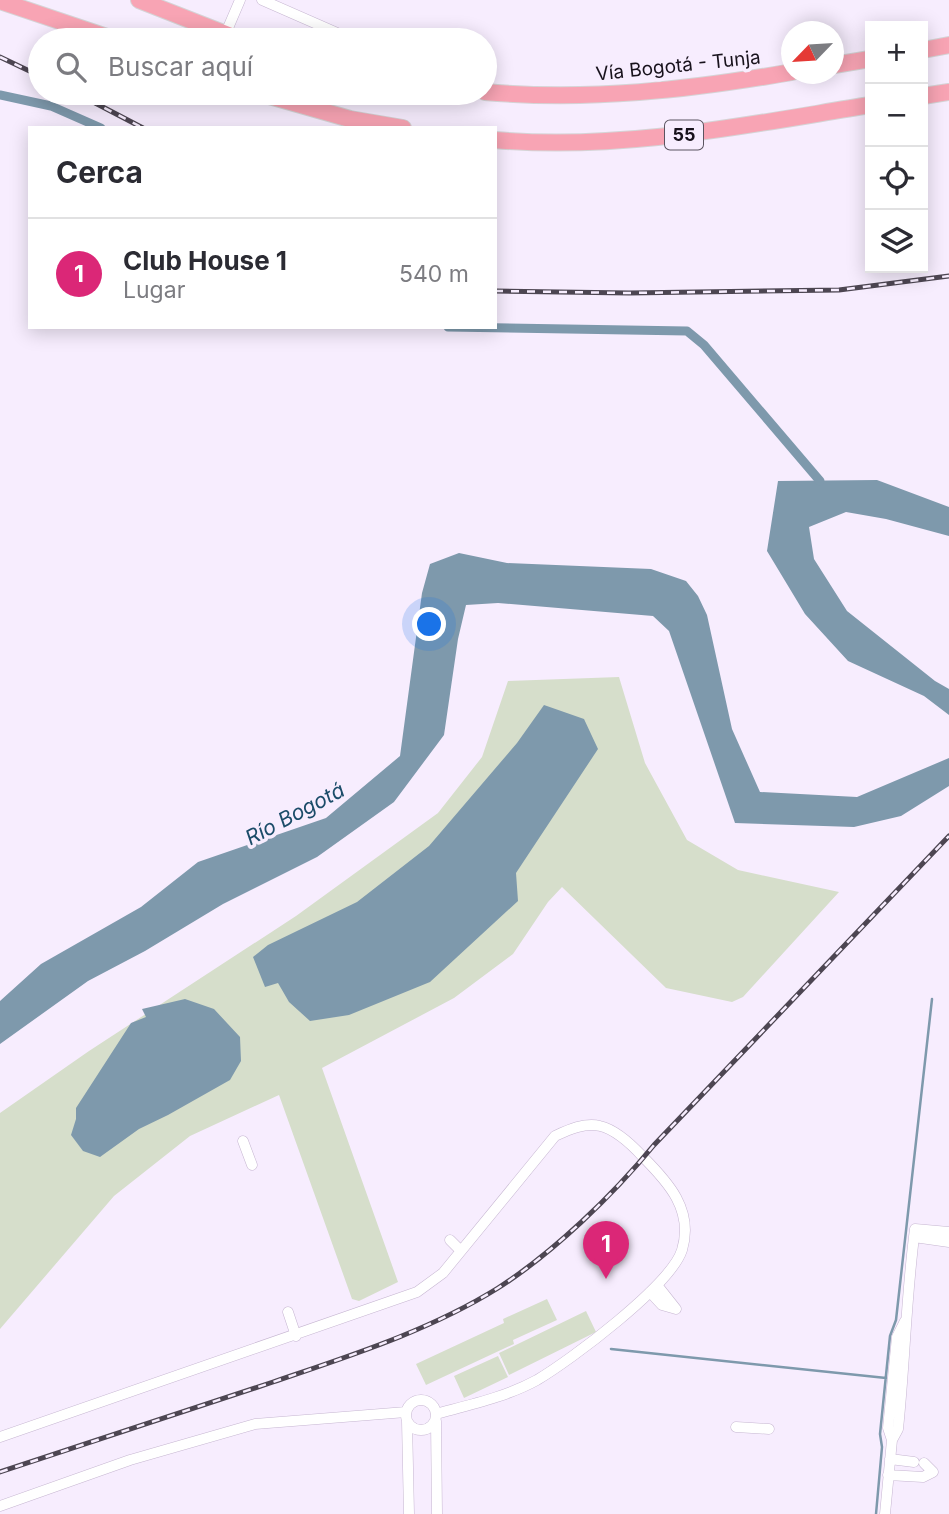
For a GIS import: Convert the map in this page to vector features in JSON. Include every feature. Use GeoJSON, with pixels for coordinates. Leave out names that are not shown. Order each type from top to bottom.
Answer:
{"type":"FeatureCollection","features":[{"type":"Feature","properties":{"kind":"highway"},"geometry":{"type":"LineString","coordinates":[[139,0],[208,28]]}},
{"type":"Feature","properties":{"kind":"highway"},"geometry":{"type":"LineString","coordinates":[[0,1],[85,28]]}},
{"type":"Feature","properties":{"kind":"highway"},"geometry":{"type":"LineString","coordinates":[[928,49],[949,45]]}},
{"type":"Feature","properties":{"kind":"highway"},"geometry":{"type":"LineString","coordinates":[[844,63],[865,60]]}},
{"type":"Feature","properties":{"kind":"highway","name":"Vía Bogotá - Tunja"},"geometry":{"type":"LineString","coordinates":[[497,93],[536,96],[616,95],[713,86],[781,74]]}},
{"type":"Feature","properties":{"kind":"highway"},"geometry":{"type":"LineString","coordinates":[[928,95],[949,92]]}},
{"type":"Feature","properties":{"kind":"highway"},"geometry":{"type":"LineString","coordinates":[[301,105],[350,119],[391,126]]}},
{"type":"Feature","properties":{"kind":"highway","name":"55"},"geometry":{"type":"LineString","coordinates":[[497,140],[578,143],[624,141],[732,128],[865,106]]}},
{"type":"Feature","properties":{"kind":"street"},"geometry":{"type":"LineString","coordinates":[[228,28],[240,0]]}},
{"type":"Feature","properties":{"kind":"street"},"geometry":{"type":"LineString","coordinates":[[262,0],[326,28]]}},
{"type":"Feature","properties":{"kind":"street"},"geometry":{"type":"LineString","coordinates":[[0,1437],[417,1292],[443,1273],[555,1136],[574,1127],[600,1126],[627,1140],[670,1185],[679,1203],[684,1224],[682,1248],[673,1270],[596,1339],[536,1381],[436,1418],[426,1429],[421,1430],[410,1425],[407,1416]]}},
{"type":"Feature","properties":{"kind":"street"},"geometry":{"type":"LineString","coordinates":[[243,1141],[253,1165]]}},
{"type":"Feature","properties":{"kind":"street"},"geometry":{"type":"LineString","coordinates":[[915,1233],[949,1232]]}},
{"type":"Feature","properties":{"kind":"street"},"geometry":{"type":"LineString","coordinates":[[915,1233],[949,1242]]}},
{"type":"Feature","properties":{"kind":"street"},"geometry":{"type":"LineString","coordinates":[[885,1514],[892,1440],[888,1429],[897,1337],[906,1320],[915,1233]]}},
{"type":"Feature","properties":{"kind":"street"},"geometry":{"type":"LineString","coordinates":[[450,1240],[461,1251]]}},
{"type":"Feature","properties":{"kind":"street"},"geometry":{"type":"LineString","coordinates":[[288,1312],[296,1336]]}},
{"type":"Feature","properties":{"kind":"street"},"geometry":{"type":"LineString","coordinates":[[410,1514],[407,1416],[412,1402],[422,1400],[432,1404],[436,1418],[437,1514]]}},
{"type":"Feature","properties":{"kind":"street"},"geometry":{"type":"LineString","coordinates":[[0,1506],[130,1460],[255,1424],[407,1416]]}},
{"type":"Feature","properties":{"kind":"street"},"geometry":{"type":"LineString","coordinates":[[736,1427],[769,1429]]}},
{"type":"Feature","properties":{"kind":"street"},"geometry":{"type":"LineString","coordinates":[[888,1475],[923,1477],[933,1472],[919,1462],[890,1459]]}},
{"type":"Feature","properties":{"kind":"green space"},"geometry":{"type":"Polygon","coordinates":[[[619,677],[645,763],[687,840],[738,870],[839,892],[743,997],[732,1002],[666,988],[562,887],[548,902],[513,954],[454,998],[322,1068],[398,1282],[359,1301],[352,1299],[279,1095],[190,1136],[114,1196],[0,1329],[0,1113],[89,1051],[296,916],[438,813],[482,757],[508,681],[619,677]]]}},
{"type":"Feature","properties":{"kind":"green space"},"geometry":{"type":"Polygon","coordinates":[[[547,1299],[557,1320],[513,1340],[514,1344],[426,1385],[416,1364],[504,1323],[503,1319],[547,1299]]]}},
{"type":"Feature","properties":{"kind":"green space"},"geometry":{"type":"Polygon","coordinates":[[[586,1311],[596,1332],[509,1375],[499,1353],[586,1311]]]}},
{"type":"Feature","properties":{"kind":"green space"},"geometry":{"type":"Polygon","coordinates":[[[498,1356],[508,1377],[464,1398],[454,1376],[498,1356]]]}},
{"type":"Feature","properties":{"kind":"water"},"geometry":{"type":"Polygon","coordinates":[[[877,480],[949,507],[949,536],[886,519],[846,512],[809,527],[814,559],[847,611],[935,681],[949,689],[949,715],[924,696],[848,661],[805,614],[767,551],[778,481],[877,480]]]}},
{"type":"Feature","properties":{"kind":"water"},"geometry":{"type":"Polygon","coordinates":[[[459,553],[507,563],[651,569],[686,581],[698,596],[707,615],[732,729],[760,792],[857,797],[949,758],[949,786],[901,816],[854,827],[735,823],[669,631],[653,616],[498,603],[466,605],[458,639],[444,735],[394,802],[317,857],[223,904],[145,951],[88,981],[0,1044],[0,1001],[41,964],[141,907],[198,862],[326,818],[400,756],[422,593],[430,564],[459,553]]]}},
{"type":"Feature","properties":{"kind":"water"},"geometry":{"type":"Polygon","coordinates":[[[544,705],[584,719],[598,749],[516,873],[518,901],[430,982],[349,1015],[310,1021],[289,1002],[278,983],[265,987],[253,957],[268,945],[357,902],[429,846],[517,743],[544,705]]]}},
{"type":"Feature","properties":{"kind":"water"},"geometry":{"type":"Polygon","coordinates":[[[185,999],[214,1009],[240,1037],[241,1061],[230,1080],[139,1129],[100,1157],[83,1151],[71,1135],[76,1108],[131,1023],[146,1017],[142,1009],[185,999]]]}},
{"type":"Feature","properties":{"kind":"waterway"},"geometry":{"type":"LineString","coordinates":[[0,95],[28,101]]}},
{"type":"Feature","properties":{"kind":"waterway"},"geometry":{"type":"LineString","coordinates":[[46,105],[96,126]]}},
{"type":"Feature","properties":{"kind":"waterway"},"geometry":{"type":"LineString","coordinates":[[497,328],[687,331],[704,345],[820,481]]}},
{"type":"Feature","properties":{"kind":"waterway"},"geometry":{"type":"LineString","coordinates":[[876,1514],[882,1447],[880,1434],[890,1336],[896,1320],[932,999]]}},
{"type":"Feature","properties":{"kind":"waterway"},"geometry":{"type":"LineString","coordinates":[[611,1349],[886,1378]]}},
{"type":"Feature","properties":{"kind":"railway"},"geometry":{"type":"LineString","coordinates":[[0,57],[28,70]]}},
{"type":"Feature","properties":{"kind":"railway"},"geometry":{"type":"LineString","coordinates":[[99,105],[139,126]]}},
{"type":"Feature","properties":{"kind":"railway"},"geometry":{"type":"LineString","coordinates":[[497,291],[629,293],[839,290],[949,276]]}},
{"type":"Feature","properties":{"kind":"railway"},"geometry":{"type":"LineString","coordinates":[[0,1472],[273,1382],[417,1330],[472,1303],[519,1274],[561,1241],[620,1184],[949,836]]}},
{"type":"Feature","properties":{"kind":"place","name":"Club House 1"},"geometry":{"type":"Point","coordinates":[606,1279]}},
{"type":"Feature","properties":{"kind":"water label","name":"Río Bogotá"},"geometry":{"type":"Point","coordinates":[295,814]}}]}
